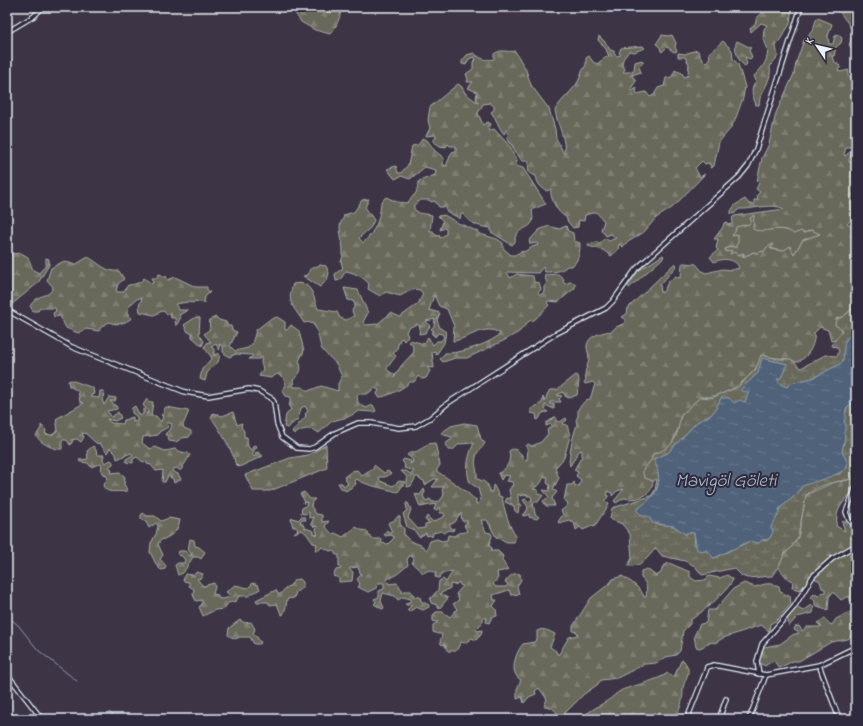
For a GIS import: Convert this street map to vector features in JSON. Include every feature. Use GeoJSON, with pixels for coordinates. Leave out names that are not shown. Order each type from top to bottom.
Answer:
{"type":"FeatureCollection","features":[{"type":"Feature","properties":{"kind":"street"},"geometry":{"type":"LineString","coordinates":[[7,32],[34,16],[43,7]]}},
{"type":"Feature","properties":{"kind":"street"},"geometry":{"type":"LineString","coordinates":[[7,310],[72,347],[185,392],[208,396],[249,389],[259,391],[271,398],[274,402],[276,424],[282,437],[298,448],[303,449],[315,447],[335,433],[358,423],[371,423],[400,428],[416,426],[430,418],[448,403],[555,334],[606,308],[613,301],[636,269],[739,177],[748,166],[756,149],[801,7]]}},
{"type":"Feature","properties":{"kind":"street"},"geometry":{"type":"LineString","coordinates":[[856,487],[846,512],[849,520],[856,527]]}},
{"type":"Feature","properties":{"kind":"street"},"geometry":{"type":"LineString","coordinates":[[759,674],[757,661],[762,644],[794,606],[813,576],[832,558],[856,545]]}},
{"type":"Feature","properties":{"kind":"street"},"geometry":{"type":"LineString","coordinates":[[687,719],[707,667],[714,665],[766,676],[819,665],[856,647]]}},
{"type":"Feature","properties":{"kind":"street"},"geometry":{"type":"LineString","coordinates":[[819,665],[837,713],[841,719]]}},
{"type":"Feature","properties":{"kind":"street"},"geometry":{"type":"LineString","coordinates":[[7,674],[42,719]]}},
{"type":"Feature","properties":{"kind":"street"},"geometry":{"type":"LineString","coordinates":[[749,719],[766,676]]}},
{"type":"Feature","properties":{"kind":"street"},"geometry":{"type":"LineString","coordinates":[[718,719],[726,699]]}},
{"type":"Feature","properties":{"kind":"green space"},"geometry":{"type":"Polygon","coordinates":[[[291,7],[342,7],[338,22],[330,34],[315,30],[301,22],[291,7]]]}},
{"type":"Feature","properties":{"kind":"green space"},"geometry":{"type":"Polygon","coordinates":[[[776,7],[774,10],[776,11],[778,7],[792,7],[790,24],[776,46],[777,58],[770,67],[769,78],[760,97],[759,105],[756,105],[752,90],[756,81],[754,76],[764,64],[766,59],[767,49],[763,39],[764,29],[767,25],[761,23],[751,32],[750,29],[756,22],[756,19],[766,9],[776,7]]]}},
{"type":"Feature","properties":{"kind":"green space"},"geometry":{"type":"Polygon","coordinates":[[[837,7],[856,7],[856,53],[849,45],[851,39],[851,29],[849,24],[837,7]]]}},
{"type":"Feature","properties":{"kind":"green space"},"geometry":{"type":"Polygon","coordinates":[[[818,18],[832,24],[828,36],[829,44],[833,44],[835,36],[839,35],[842,38],[841,43],[836,47],[834,56],[832,56],[833,60],[841,67],[838,70],[840,72],[849,70],[848,76],[852,77],[852,80],[856,79],[854,87],[856,91],[856,147],[846,147],[844,155],[845,156],[852,150],[853,154],[849,159],[849,162],[856,162],[856,171],[852,177],[856,180],[856,199],[851,202],[852,217],[850,222],[847,224],[856,229],[856,296],[853,299],[852,309],[843,317],[837,318],[839,326],[842,329],[841,334],[831,341],[828,330],[820,327],[814,333],[814,341],[810,350],[800,361],[796,362],[788,359],[763,355],[757,366],[750,374],[731,390],[708,397],[700,397],[680,417],[679,426],[668,448],[652,455],[652,459],[643,470],[653,481],[647,494],[634,499],[624,498],[616,503],[614,501],[624,489],[617,491],[612,496],[612,493],[607,491],[608,497],[604,501],[609,503],[608,506],[594,527],[592,526],[583,530],[580,527],[576,530],[574,522],[569,520],[559,523],[558,522],[563,514],[561,511],[567,506],[568,503],[564,500],[567,485],[572,485],[574,482],[575,486],[579,486],[581,480],[576,476],[578,472],[574,470],[582,456],[582,450],[579,451],[570,466],[569,458],[577,425],[576,420],[578,416],[578,409],[586,400],[590,399],[595,384],[593,382],[585,384],[584,382],[586,380],[585,372],[589,359],[587,346],[590,339],[600,333],[612,331],[616,327],[625,323],[625,319],[622,317],[627,314],[628,308],[675,263],[677,265],[660,285],[661,293],[664,291],[668,282],[676,276],[679,278],[681,277],[683,263],[696,264],[706,273],[723,269],[732,270],[739,268],[735,262],[721,260],[714,262],[710,257],[718,250],[716,248],[718,239],[714,239],[723,227],[724,223],[727,222],[727,225],[732,224],[732,218],[734,216],[784,209],[774,206],[739,209],[735,213],[731,214],[731,211],[735,205],[745,199],[749,204],[754,204],[754,200],[758,200],[757,195],[760,192],[756,189],[759,183],[757,181],[762,158],[769,144],[776,113],[794,74],[804,40],[813,30],[818,18]],[[754,215],[750,218],[751,221],[749,224],[736,227],[735,232],[732,235],[738,234],[738,243],[736,248],[731,246],[725,249],[726,252],[732,250],[730,254],[735,252],[737,255],[744,253],[743,257],[754,252],[758,254],[761,251],[764,252],[766,248],[773,244],[770,248],[771,249],[783,251],[790,246],[794,254],[803,240],[820,234],[811,230],[804,233],[801,231],[794,234],[783,229],[762,231],[753,229],[754,215]]]}},
{"type":"Feature","properties":{"kind":"green space"},"geometry":{"type":"Polygon","coordinates":[[[662,35],[672,35],[676,43],[675,47],[677,51],[674,52],[667,47],[662,52],[661,51],[660,47],[656,44],[662,35]]]}},
{"type":"Feature","properties":{"kind":"green space"},"geometry":{"type":"Polygon","coordinates":[[[599,36],[617,56],[621,55],[619,53],[621,48],[643,46],[645,48],[634,52],[629,51],[623,59],[622,65],[625,69],[623,72],[634,70],[635,62],[642,60],[644,62],[639,67],[641,72],[632,75],[636,81],[630,90],[632,91],[637,88],[637,94],[646,92],[650,97],[654,95],[658,88],[664,86],[666,78],[672,77],[675,70],[682,73],[684,77],[690,75],[688,73],[689,64],[685,57],[678,57],[678,53],[685,54],[697,50],[700,57],[706,63],[710,57],[709,53],[723,41],[732,50],[733,59],[738,64],[745,87],[743,98],[735,120],[730,129],[719,142],[714,166],[710,168],[711,166],[708,163],[705,164],[702,161],[695,168],[700,177],[705,174],[673,207],[656,218],[644,232],[625,244],[623,247],[619,244],[618,250],[611,256],[603,250],[588,246],[588,244],[597,242],[600,243],[605,238],[609,241],[616,238],[611,234],[606,236],[601,230],[604,221],[596,212],[585,215],[584,221],[579,220],[578,227],[573,228],[566,217],[555,205],[551,196],[551,189],[547,191],[538,183],[536,176],[529,173],[528,161],[522,161],[508,140],[507,129],[504,134],[491,112],[494,110],[494,106],[490,103],[483,104],[478,113],[483,125],[488,122],[491,124],[488,131],[494,129],[511,148],[517,159],[516,166],[523,168],[546,204],[533,209],[531,224],[518,232],[515,242],[512,245],[491,232],[491,228],[476,224],[463,214],[461,214],[460,219],[446,211],[446,207],[439,207],[435,201],[431,202],[430,200],[420,200],[414,205],[414,209],[419,213],[432,215],[430,231],[433,231],[437,236],[439,235],[440,238],[446,234],[446,229],[440,230],[443,221],[438,216],[444,215],[479,232],[480,234],[497,239],[503,243],[503,248],[511,255],[526,251],[529,248],[538,245],[537,243],[530,244],[529,241],[539,230],[549,226],[559,229],[566,226],[568,231],[573,233],[574,241],[580,243],[579,256],[572,266],[567,266],[560,271],[554,272],[545,272],[543,267],[538,273],[507,272],[510,278],[517,274],[533,276],[534,282],[539,283],[541,289],[538,293],[540,295],[544,292],[544,287],[547,283],[544,275],[558,274],[564,279],[563,282],[565,284],[570,282],[575,283],[575,288],[558,302],[548,301],[547,303],[549,305],[534,320],[529,321],[519,332],[503,341],[467,358],[455,358],[443,362],[440,359],[445,353],[458,352],[474,348],[500,334],[489,330],[453,341],[454,326],[447,309],[439,306],[434,295],[429,310],[440,313],[437,320],[440,328],[446,332],[444,343],[436,355],[435,351],[432,352],[434,368],[427,367],[430,371],[426,378],[422,379],[418,376],[414,382],[410,382],[395,392],[382,397],[379,397],[377,394],[379,390],[375,388],[367,394],[359,394],[357,396],[358,403],[366,408],[373,405],[376,411],[359,411],[348,417],[332,421],[319,433],[310,429],[301,430],[295,434],[292,432],[306,416],[305,414],[308,411],[305,406],[301,408],[298,419],[287,428],[284,427],[286,415],[291,409],[289,407],[291,397],[286,396],[282,390],[285,387],[285,380],[281,376],[277,374],[271,378],[259,376],[263,369],[261,362],[262,357],[259,359],[249,359],[253,356],[252,355],[236,354],[229,357],[223,352],[223,346],[219,344],[219,350],[216,344],[211,347],[214,349],[215,355],[218,353],[220,355],[218,362],[207,373],[205,381],[200,379],[202,369],[212,358],[204,347],[208,342],[211,342],[204,334],[210,329],[209,320],[216,317],[219,320],[226,322],[228,326],[231,326],[232,330],[237,332],[230,346],[235,351],[248,348],[252,344],[256,330],[269,320],[277,317],[285,322],[285,330],[287,330],[291,325],[299,331],[304,351],[299,361],[301,367],[300,372],[293,380],[294,387],[302,387],[308,391],[321,386],[338,391],[338,384],[342,376],[337,365],[322,349],[315,326],[309,323],[304,323],[294,309],[290,296],[293,284],[304,284],[311,290],[318,309],[337,312],[340,318],[346,320],[354,316],[352,311],[355,305],[353,301],[348,300],[344,288],[358,290],[368,313],[363,322],[366,325],[377,324],[391,313],[400,317],[418,304],[423,294],[420,290],[413,289],[400,296],[386,292],[380,296],[368,289],[369,284],[365,280],[346,271],[340,280],[336,281],[335,274],[343,268],[341,262],[343,249],[340,226],[344,215],[354,212],[362,200],[369,199],[365,207],[374,220],[371,227],[359,238],[363,243],[374,229],[380,213],[381,202],[386,197],[397,202],[407,203],[416,193],[419,181],[435,175],[436,170],[425,167],[410,179],[401,176],[395,179],[387,169],[396,166],[398,173],[401,173],[408,165],[412,146],[418,145],[423,138],[427,140],[435,151],[444,158],[443,165],[446,166],[452,152],[456,151],[456,146],[450,146],[448,144],[446,147],[440,146],[433,141],[436,137],[435,135],[426,136],[430,128],[428,120],[430,107],[458,84],[462,87],[465,93],[478,103],[476,99],[477,92],[468,88],[473,82],[467,82],[468,79],[466,74],[473,69],[473,62],[476,59],[474,57],[469,59],[466,65],[462,64],[462,61],[467,55],[474,53],[481,58],[488,60],[494,59],[494,54],[500,51],[515,51],[526,70],[531,85],[549,109],[556,138],[564,154],[565,149],[563,138],[555,110],[578,82],[586,65],[586,58],[589,56],[593,62],[597,64],[606,57],[609,57],[606,49],[598,40],[599,36]],[[435,319],[426,321],[430,326],[425,333],[419,334],[420,326],[417,324],[408,328],[406,332],[408,336],[404,341],[402,338],[400,339],[396,351],[393,353],[396,356],[387,368],[387,370],[395,375],[394,378],[401,366],[414,352],[412,344],[409,342],[410,340],[424,344],[428,337],[433,345],[437,341],[441,341],[444,337],[442,334],[438,333],[435,337],[431,333],[434,331],[431,329],[434,326],[435,319]]]}},
{"type":"Feature","properties":{"kind":"green space"},"geometry":{"type":"Polygon","coordinates":[[[737,41],[751,48],[749,50],[752,57],[750,59],[745,57],[747,64],[745,66],[740,61],[737,54],[737,41]]]}},
{"type":"Feature","properties":{"kind":"green space"},"geometry":{"type":"Polygon","coordinates":[[[754,215],[770,230],[782,229],[801,231],[804,233],[811,230],[820,232],[820,234],[803,240],[794,254],[770,248],[762,253],[754,252],[743,257],[744,254],[736,255],[728,253],[725,249],[736,245],[738,234],[732,235],[736,226],[749,224],[751,216],[754,215]]]}},
{"type":"Feature","properties":{"kind":"green space"},"geometry":{"type":"Polygon","coordinates":[[[9,251],[11,254],[21,253],[28,257],[33,270],[39,273],[46,265],[46,258],[49,259],[49,265],[38,283],[11,305],[7,300],[12,298],[7,295],[7,252],[9,251]]]}},
{"type":"Feature","properties":{"kind":"green space"},"geometry":{"type":"Polygon","coordinates":[[[663,255],[664,257],[629,288],[628,286],[638,271],[663,255]]]}},
{"type":"Feature","properties":{"kind":"green space"},"geometry":{"type":"Polygon","coordinates":[[[88,257],[107,269],[119,271],[124,279],[118,284],[116,291],[118,292],[123,292],[128,285],[137,283],[144,278],[152,284],[152,278],[156,278],[159,274],[164,278],[166,276],[168,280],[175,277],[196,287],[207,287],[207,290],[210,292],[205,297],[204,303],[195,301],[193,303],[188,302],[175,304],[179,310],[188,310],[179,315],[181,317],[176,326],[175,318],[171,318],[170,313],[167,315],[162,311],[154,315],[140,312],[139,306],[142,298],[136,300],[128,308],[128,314],[132,318],[121,323],[115,324],[109,322],[101,327],[99,331],[86,329],[78,333],[66,328],[60,316],[54,317],[53,313],[56,311],[55,308],[40,308],[38,311],[33,311],[30,306],[34,301],[37,298],[49,293],[53,287],[47,280],[51,268],[64,261],[75,265],[88,257]]]}},
{"type":"Feature","properties":{"kind":"green space"},"geometry":{"type":"Polygon","coordinates":[[[320,265],[326,266],[329,273],[327,280],[320,287],[303,276],[308,275],[310,269],[320,265]]]}},
{"type":"Feature","properties":{"kind":"green space"},"geometry":{"type":"Polygon","coordinates":[[[856,308],[856,329],[845,342],[842,363],[813,378],[791,383],[787,387],[780,384],[776,379],[781,378],[787,364],[762,358],[758,373],[741,389],[749,391],[745,402],[734,403],[721,398],[716,409],[711,415],[697,422],[668,453],[655,459],[658,476],[657,489],[649,499],[636,510],[650,518],[655,524],[674,526],[685,534],[689,532],[694,533],[695,545],[707,551],[714,558],[750,541],[759,543],[762,540],[766,541],[771,535],[771,527],[779,513],[779,509],[797,494],[802,486],[831,475],[840,474],[847,461],[842,452],[845,436],[843,433],[845,412],[856,392],[856,420],[850,452],[856,459],[856,475],[849,479],[824,485],[806,495],[798,537],[791,548],[785,553],[772,576],[747,578],[742,576],[734,568],[702,575],[695,566],[685,561],[662,556],[656,548],[641,563],[628,566],[632,558],[630,534],[622,524],[610,519],[612,508],[651,496],[655,490],[657,479],[653,481],[645,478],[643,475],[643,470],[652,459],[652,455],[666,448],[674,440],[681,415],[700,397],[711,398],[738,387],[756,369],[761,355],[778,359],[791,359],[801,368],[825,355],[837,356],[839,351],[837,347],[832,346],[842,329],[835,325],[836,319],[843,317],[852,309],[856,308]]]}},
{"type":"Feature","properties":{"kind":"green space"},"geometry":{"type":"Polygon","coordinates":[[[196,317],[200,318],[199,334],[204,341],[202,346],[192,337],[192,333],[188,332],[184,325],[196,317]]]}},
{"type":"Feature","properties":{"kind":"green space"},"geometry":{"type":"Polygon","coordinates":[[[576,375],[578,376],[579,381],[577,395],[569,398],[565,396],[563,392],[557,395],[562,396],[559,399],[561,402],[550,402],[550,404],[554,404],[554,409],[545,405],[545,409],[548,412],[542,413],[537,420],[536,414],[531,413],[531,409],[542,403],[543,397],[545,402],[550,390],[557,390],[576,375]]]}},
{"type":"Feature","properties":{"kind":"green space"},"geometry":{"type":"Polygon","coordinates":[[[71,380],[93,388],[94,394],[91,395],[91,397],[99,398],[100,391],[103,391],[105,396],[102,399],[104,405],[109,397],[116,398],[115,401],[110,401],[117,407],[117,409],[107,411],[112,417],[118,412],[121,418],[115,421],[107,419],[111,423],[123,424],[124,420],[133,417],[133,422],[137,421],[137,417],[132,413],[132,408],[135,406],[140,416],[143,414],[143,409],[147,414],[148,412],[143,405],[147,399],[150,402],[153,402],[151,416],[156,416],[161,422],[163,416],[161,415],[164,413],[164,409],[166,407],[189,411],[183,425],[184,428],[191,431],[189,437],[182,438],[176,442],[169,441],[168,436],[165,434],[172,427],[171,423],[167,423],[168,427],[159,432],[158,435],[143,437],[142,443],[150,449],[155,447],[165,451],[175,449],[188,453],[190,455],[181,470],[177,468],[173,469],[172,471],[178,474],[181,479],[174,483],[173,479],[168,476],[165,482],[162,482],[163,470],[156,471],[151,465],[147,464],[146,461],[143,462],[137,457],[133,459],[133,463],[126,462],[126,459],[133,455],[131,453],[117,459],[116,454],[110,448],[107,453],[100,444],[96,443],[85,433],[82,434],[84,437],[81,442],[77,439],[71,440],[73,441],[70,445],[67,440],[62,440],[62,449],[48,446],[41,441],[36,436],[41,428],[41,425],[46,430],[45,434],[52,435],[58,430],[56,419],[84,403],[80,402],[78,391],[69,386],[68,381],[71,380]]]}},
{"type":"Feature","properties":{"kind":"green space"},"geometry":{"type":"Polygon","coordinates":[[[233,412],[237,425],[242,423],[241,427],[244,431],[244,437],[247,437],[249,448],[251,450],[254,445],[257,446],[252,454],[254,457],[256,455],[255,453],[258,452],[263,456],[239,467],[235,463],[232,453],[211,418],[213,413],[222,416],[233,412]]]}},
{"type":"Feature","properties":{"kind":"green space"},"geometry":{"type":"Polygon","coordinates":[[[556,417],[556,421],[560,422],[566,418],[567,420],[562,424],[567,425],[570,436],[564,458],[555,468],[559,478],[553,489],[557,492],[552,498],[555,506],[546,506],[543,501],[549,497],[543,490],[549,491],[550,485],[547,483],[548,477],[544,477],[540,484],[533,489],[538,490],[538,494],[543,495],[538,502],[533,502],[535,514],[539,517],[537,519],[529,517],[529,514],[525,516],[522,515],[527,511],[528,507],[523,500],[526,499],[528,502],[532,500],[531,496],[527,496],[528,494],[521,496],[518,494],[518,500],[522,506],[517,504],[519,507],[518,513],[515,511],[514,506],[505,502],[507,498],[511,499],[509,490],[513,484],[512,482],[507,481],[510,476],[504,475],[501,480],[498,473],[504,470],[508,465],[510,458],[509,451],[512,449],[518,451],[522,455],[523,459],[527,460],[528,449],[526,446],[528,444],[532,446],[541,442],[548,434],[547,430],[552,426],[551,424],[546,426],[546,423],[556,417]]]}},
{"type":"Feature","properties":{"kind":"green space"},"geometry":{"type":"Polygon","coordinates":[[[464,423],[477,425],[481,439],[485,443],[476,457],[475,463],[477,479],[488,485],[490,492],[492,492],[493,485],[499,496],[502,497],[505,512],[516,536],[514,542],[507,542],[496,537],[487,520],[481,520],[486,532],[491,533],[492,536],[489,545],[492,548],[491,551],[498,551],[503,556],[502,560],[508,570],[497,572],[498,578],[493,584],[496,587],[506,587],[508,584],[505,582],[513,574],[520,574],[521,580],[517,586],[519,594],[511,595],[509,590],[493,595],[494,600],[497,600],[493,606],[496,609],[497,616],[492,617],[489,623],[486,622],[487,618],[483,618],[483,622],[476,629],[477,631],[482,630],[481,635],[476,640],[472,638],[465,643],[461,642],[456,651],[448,651],[444,644],[442,645],[440,642],[442,634],[433,632],[433,625],[438,622],[433,621],[433,615],[436,612],[443,612],[450,617],[457,609],[453,604],[459,600],[456,594],[463,586],[460,585],[459,582],[455,585],[450,584],[450,588],[440,594],[448,598],[439,609],[437,605],[431,603],[430,599],[438,590],[439,581],[443,579],[446,582],[453,571],[442,573],[439,578],[435,577],[436,573],[429,570],[423,573],[412,563],[414,559],[409,556],[407,560],[408,565],[387,580],[389,584],[397,583],[400,589],[402,589],[402,593],[404,591],[411,591],[414,595],[413,597],[420,597],[421,601],[429,605],[429,607],[423,610],[416,607],[409,612],[407,610],[412,605],[406,605],[406,603],[411,601],[411,599],[403,597],[398,600],[395,596],[383,593],[381,601],[384,608],[382,609],[374,604],[376,602],[374,599],[379,597],[379,591],[384,589],[384,583],[379,583],[376,588],[368,592],[358,587],[360,584],[357,579],[361,575],[358,567],[350,568],[353,572],[352,581],[339,582],[339,578],[333,576],[336,570],[341,569],[339,566],[339,555],[336,555],[333,550],[330,551],[322,547],[319,550],[315,550],[317,544],[313,543],[306,533],[302,530],[294,533],[298,530],[296,527],[293,527],[291,519],[293,518],[298,520],[301,517],[305,517],[306,520],[301,520],[300,523],[302,523],[305,528],[314,531],[314,534],[318,535],[316,530],[317,526],[314,527],[311,524],[314,517],[309,518],[309,512],[305,514],[301,513],[302,508],[306,506],[307,502],[303,503],[304,500],[300,494],[304,492],[310,499],[315,499],[311,506],[316,514],[322,515],[322,522],[329,521],[325,526],[332,534],[335,533],[343,537],[356,527],[367,531],[372,539],[382,539],[381,543],[388,544],[394,538],[392,535],[385,536],[384,534],[387,530],[389,533],[392,532],[388,523],[395,520],[398,516],[400,517],[400,524],[404,529],[404,535],[410,541],[421,545],[427,550],[430,541],[437,539],[442,541],[447,540],[448,535],[454,536],[458,533],[467,531],[464,525],[468,521],[462,521],[461,513],[456,521],[449,524],[452,529],[454,528],[453,531],[449,530],[444,533],[441,531],[433,533],[432,537],[430,535],[427,536],[426,533],[419,537],[414,530],[407,527],[403,514],[407,510],[406,503],[408,503],[411,509],[408,518],[418,529],[425,528],[425,524],[430,523],[425,520],[427,516],[433,522],[445,516],[444,513],[439,513],[441,508],[439,507],[437,510],[434,510],[436,504],[420,507],[415,494],[420,495],[424,489],[425,492],[423,496],[426,501],[430,499],[432,502],[440,501],[444,495],[442,490],[444,487],[432,487],[438,479],[434,479],[425,485],[424,481],[419,479],[419,477],[416,477],[411,486],[407,487],[407,477],[401,471],[406,471],[411,474],[414,471],[404,468],[405,465],[402,461],[404,459],[411,461],[410,464],[413,462],[407,455],[409,453],[416,452],[428,444],[435,443],[440,465],[436,471],[476,499],[476,504],[478,504],[481,499],[478,488],[470,483],[467,468],[474,443],[459,444],[453,450],[448,450],[445,444],[452,439],[452,437],[441,433],[451,426],[464,423]]]}},
{"type":"Feature","properties":{"kind":"green space"},"geometry":{"type":"Polygon","coordinates":[[[326,445],[327,468],[270,491],[253,491],[245,475],[290,458],[308,455],[326,445]]]}},
{"type":"Feature","properties":{"kind":"green space"},"geometry":{"type":"Polygon","coordinates":[[[93,446],[97,455],[104,455],[103,460],[105,463],[111,460],[113,462],[113,464],[109,467],[112,470],[111,473],[120,472],[125,477],[124,484],[127,490],[125,492],[110,491],[105,489],[103,486],[108,478],[101,471],[102,465],[99,464],[91,467],[88,463],[80,462],[79,460],[88,459],[87,451],[93,446]]]}},
{"type":"Feature","properties":{"kind":"green space"},"geometry":{"type":"Polygon","coordinates":[[[374,465],[384,473],[388,471],[391,474],[385,477],[379,477],[380,481],[393,486],[399,481],[405,482],[398,492],[370,485],[357,479],[355,481],[356,484],[346,491],[341,488],[338,483],[342,483],[344,486],[348,484],[344,477],[352,471],[357,470],[362,476],[373,469],[374,465]]]}},
{"type":"Feature","properties":{"kind":"green space"},"geometry":{"type":"Polygon","coordinates":[[[851,479],[856,480],[856,484],[837,514],[836,526],[845,531],[842,522],[845,521],[849,527],[856,529],[856,600],[850,601],[850,597],[846,597],[841,600],[833,592],[829,597],[828,610],[815,605],[815,601],[811,597],[814,594],[819,596],[821,593],[825,592],[825,589],[822,588],[820,581],[812,577],[800,590],[792,588],[793,581],[788,579],[778,567],[785,553],[791,548],[798,537],[806,495],[834,482],[851,479]]]}},
{"type":"Feature","properties":{"kind":"green space"},"geometry":{"type":"Polygon","coordinates":[[[143,513],[147,516],[155,516],[161,521],[169,518],[180,520],[174,533],[161,540],[158,544],[163,555],[160,559],[166,566],[165,569],[161,570],[157,566],[150,552],[151,543],[158,526],[156,523],[149,528],[146,522],[141,519],[141,515],[143,513]]]}},
{"type":"Feature","properties":{"kind":"green space"},"geometry":{"type":"Polygon","coordinates":[[[190,539],[194,540],[195,546],[199,547],[205,552],[201,559],[198,557],[193,557],[183,573],[178,575],[175,565],[178,563],[184,563],[185,560],[182,556],[178,555],[179,551],[185,551],[189,555],[192,555],[188,550],[190,539]]]}},
{"type":"Feature","properties":{"kind":"green space"},"geometry":{"type":"Polygon","coordinates":[[[669,563],[690,572],[690,577],[696,581],[705,580],[709,576],[720,578],[727,575],[733,579],[731,584],[707,608],[690,620],[690,624],[683,631],[680,651],[676,655],[666,657],[656,663],[645,664],[617,678],[601,680],[597,685],[584,694],[561,717],[558,716],[556,711],[552,708],[544,706],[547,699],[539,688],[535,691],[536,694],[529,697],[524,703],[522,697],[517,699],[517,689],[521,680],[515,673],[514,662],[523,644],[534,642],[537,639],[537,631],[544,630],[555,634],[550,647],[556,651],[557,654],[559,654],[569,637],[578,635],[577,632],[573,631],[573,626],[591,598],[613,579],[622,576],[635,585],[644,597],[646,597],[647,592],[645,582],[641,578],[641,571],[647,569],[656,576],[661,573],[663,566],[669,563]]]}},
{"type":"Feature","properties":{"kind":"green space"},"geometry":{"type":"Polygon","coordinates":[[[197,572],[203,574],[201,578],[197,579],[203,586],[214,583],[215,587],[213,594],[218,595],[218,598],[222,599],[232,597],[226,592],[235,585],[248,588],[253,583],[258,585],[260,589],[248,596],[239,596],[236,601],[228,603],[224,609],[215,610],[203,616],[199,607],[202,604],[202,600],[196,601],[193,595],[194,589],[189,586],[189,582],[183,581],[185,574],[193,575],[197,572]]]}},
{"type":"Feature","properties":{"kind":"green space"},"geometry":{"type":"Polygon","coordinates":[[[300,579],[303,582],[303,588],[296,592],[294,598],[287,599],[283,615],[281,614],[277,604],[270,605],[268,602],[257,602],[256,600],[276,590],[278,594],[281,594],[294,580],[300,579]]]}},
{"type":"Feature","properties":{"kind":"green space"},"geometry":{"type":"Polygon","coordinates":[[[744,583],[755,587],[767,584],[779,586],[780,592],[790,596],[791,604],[777,620],[770,624],[769,631],[761,625],[723,638],[715,643],[712,642],[700,648],[696,647],[694,636],[700,624],[706,623],[708,610],[715,610],[733,589],[744,583]]]}},
{"type":"Feature","properties":{"kind":"green space"},"geometry":{"type":"Polygon","coordinates":[[[812,605],[814,608],[813,613],[797,617],[789,626],[787,618],[796,607],[803,611],[812,605]]]}},
{"type":"Feature","properties":{"kind":"green space"},"geometry":{"type":"Polygon","coordinates":[[[856,609],[856,632],[848,639],[831,642],[799,661],[793,661],[779,668],[774,661],[765,666],[758,662],[760,651],[764,647],[780,644],[794,634],[798,634],[798,632],[794,630],[795,627],[799,626],[802,631],[807,627],[820,627],[821,626],[817,623],[825,618],[828,623],[832,625],[836,619],[856,609]]]}},
{"type":"Feature","properties":{"kind":"green space"},"geometry":{"type":"Polygon","coordinates":[[[240,620],[245,623],[251,622],[255,629],[253,634],[261,642],[260,644],[254,644],[250,637],[240,637],[235,639],[228,635],[229,628],[240,620]]]}},
{"type":"Feature","properties":{"kind":"green space"},"geometry":{"type":"Polygon","coordinates":[[[683,660],[688,668],[688,675],[683,689],[681,705],[674,719],[579,719],[622,690],[652,681],[668,673],[674,677],[681,661],[683,660]]]}},
{"type":"Feature","properties":{"kind":"water","name":"Mavigöl Göleti"},"geometry":{"type":"Polygon","coordinates":[[[856,329],[856,364],[854,373],[855,397],[854,402],[848,406],[846,410],[846,417],[844,421],[846,427],[842,452],[847,461],[847,468],[831,476],[802,486],[797,494],[779,509],[779,513],[771,527],[773,532],[769,539],[762,540],[759,543],[750,541],[714,558],[707,551],[697,550],[694,533],[689,532],[685,534],[674,526],[652,523],[650,518],[647,516],[643,517],[636,510],[650,499],[657,489],[658,476],[654,459],[668,453],[697,422],[711,415],[716,409],[721,398],[729,398],[734,403],[740,400],[745,402],[749,392],[741,391],[741,389],[758,373],[762,358],[787,364],[781,378],[777,379],[780,384],[787,387],[791,383],[813,378],[842,363],[845,342],[856,329]]]}},
{"type":"Feature","properties":{"kind":"waterway"},"geometry":{"type":"LineString","coordinates":[[7,616],[18,625],[38,650],[77,681]]}},
{"type":"Feature","properties":{"kind":"waterway"},"geometry":{"type":"LineString","coordinates":[[109,712],[117,719]]}}]}
